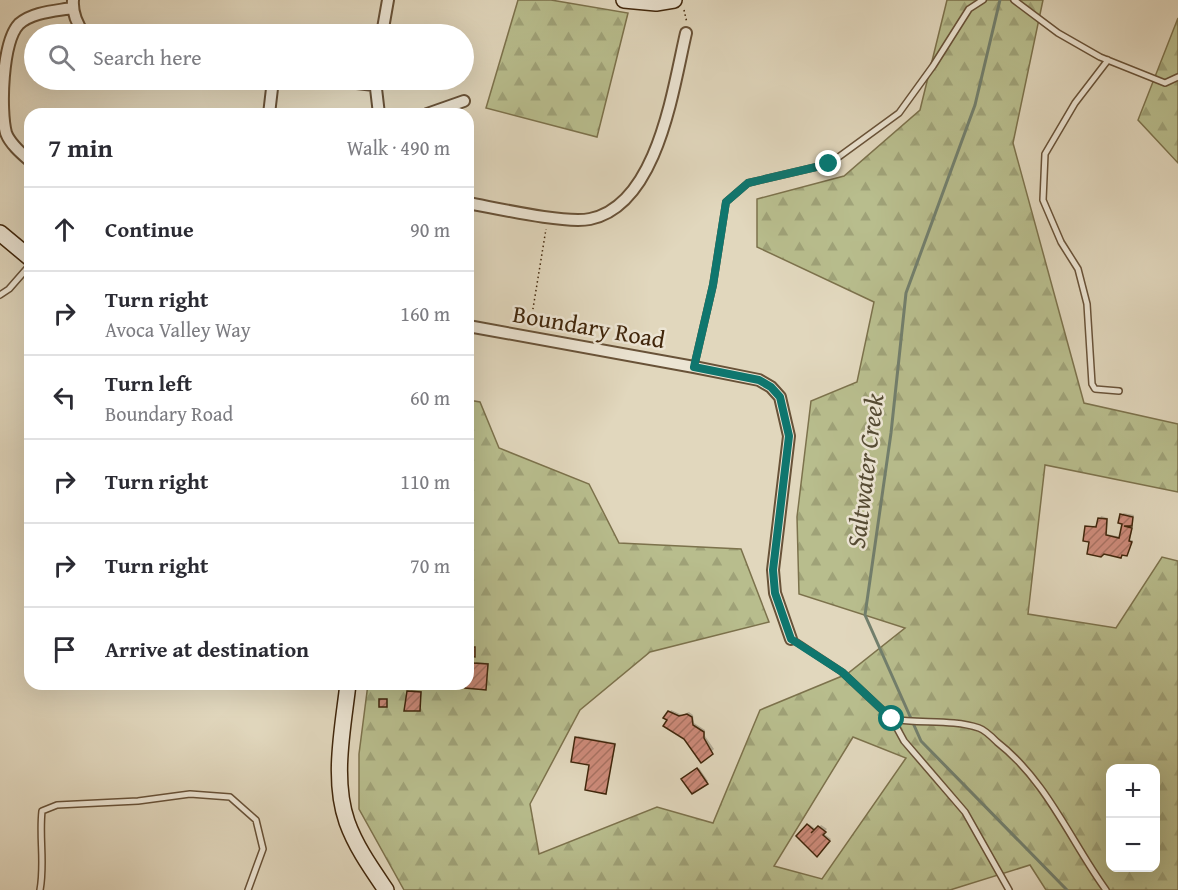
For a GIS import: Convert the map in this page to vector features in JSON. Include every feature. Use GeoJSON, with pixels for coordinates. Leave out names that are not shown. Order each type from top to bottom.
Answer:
{"type":"FeatureCollection","features":[{"type":"Feature","properties":{"kind":"main road"},"geometry":{"type":"LineString","coordinates":[[624,0],[656,3],[674,0]]}},
{"type":"Feature","properties":{"kind":"main road"},"geometry":{"type":"LineString","coordinates":[[0,233],[24,253]]}},
{"type":"Feature","properties":{"kind":"main road"},"geometry":{"type":"LineString","coordinates":[[347,690],[340,777],[344,808],[359,848],[386,890]]}},
{"type":"Feature","properties":{"kind":"street"},"geometry":{"type":"LineString","coordinates":[[384,24],[388,0]]}},
{"type":"Feature","properties":{"kind":"street"},"geometry":{"type":"LineString","coordinates":[[24,154],[6,134],[1,106],[12,35],[20,23],[35,15],[72,4],[80,24]]}},
{"type":"Feature","properties":{"kind":"street"},"geometry":{"type":"LineString","coordinates":[[474,204],[548,216],[590,219],[613,210],[634,190],[665,126],[686,33]]}},
{"type":"Feature","properties":{"kind":"street"},"geometry":{"type":"LineString","coordinates":[[270,108],[272,90]]}},
{"type":"Feature","properties":{"kind":"street"},"geometry":{"type":"LineString","coordinates":[[375,90],[378,108]]}},
{"type":"Feature","properties":{"kind":"street"},"geometry":{"type":"LineString","coordinates":[[444,108],[464,101]]}},
{"type":"Feature","properties":{"kind":"street","name":"Boundary Road"},"geometry":{"type":"LineString","coordinates":[[474,327],[759,380],[771,387],[780,397],[789,436],[773,570],[775,593],[791,639]]}},
{"type":"Feature","properties":{"kind":"lane"},"geometry":{"type":"LineString","coordinates":[[694,367],[713,285],[726,202],[748,183],[829,164],[898,113],[933,66],[969,9],[983,0]]}},
{"type":"Feature","properties":{"kind":"lane"},"geometry":{"type":"LineString","coordinates":[[1014,0],[1058,33],[1108,60],[1165,83],[1178,77]]}},
{"type":"Feature","properties":{"kind":"lane"},"geometry":{"type":"LineString","coordinates":[[1108,60],[1075,103],[1045,154],[1043,200],[1061,242],[1078,269],[1087,304],[1092,384],[1095,389],[1119,391]]}},
{"type":"Feature","properties":{"kind":"lane"},"geometry":{"type":"LineString","coordinates":[[0,295],[9,289],[24,272]]}},
{"type":"Feature","properties":{"kind":"lane"},"geometry":{"type":"LineString","coordinates":[[791,639],[842,672],[892,719],[904,741],[965,812],[1009,890]]}},
{"type":"Feature","properties":{"kind":"lane"},"geometry":{"type":"LineString","coordinates":[[892,719],[914,723],[950,723],[981,729],[1011,753],[1027,770],[1048,798],[1106,890]]}},
{"type":"Feature","properties":{"kind":"lane"},"geometry":{"type":"LineString","coordinates":[[40,890],[44,870],[40,828],[42,811],[57,805],[138,801],[190,794],[230,797],[256,820],[263,849],[248,890]]}},
{"type":"Feature","properties":{"kind":"path"},"geometry":{"type":"LineString","coordinates":[[681,0],[687,22],[686,33]]}},
{"type":"Feature","properties":{"kind":"path"},"geometry":{"type":"LineString","coordinates":[[530,327],[548,216]]}},
{"type":"Feature","properties":{"kind":"green space"},"geometry":{"type":"Polygon","coordinates":[[[518,0],[551,0],[628,13],[597,137],[486,108],[518,0]]]}},
{"type":"Feature","properties":{"kind":"green space"},"geometry":{"type":"Polygon","coordinates":[[[947,0],[1043,0],[1013,143],[1084,403],[1178,424],[1178,492],[1045,465],[1028,614],[1116,628],[1162,557],[1178,561],[1178,890],[1046,890],[1030,865],[950,890],[404,890],[359,809],[359,754],[367,690],[474,690],[474,401],[480,402],[499,448],[589,484],[619,543],[741,549],[769,622],[650,652],[580,710],[530,804],[539,854],[657,807],[713,823],[760,710],[847,674],[905,628],[799,594],[797,517],[811,401],[857,382],[874,302],[757,247],[757,199],[844,176],[920,110],[947,0]],[[853,737],[774,866],[822,879],[906,758],[853,737]]]}},
{"type":"Feature","properties":{"kind":"green space"},"geometry":{"type":"Polygon","coordinates":[[[1178,18],[1178,163],[1138,120],[1178,18]]]}},
{"type":"Feature","properties":{"kind":"building"},"geometry":{"type":"Polygon","coordinates":[[[1120,514],[1133,517],[1132,526],[1124,526],[1132,528],[1129,541],[1132,542],[1127,556],[1122,555],[1121,558],[1104,554],[1101,557],[1087,554],[1089,542],[1083,541],[1085,526],[1096,527],[1098,518],[1107,519],[1106,535],[1119,538],[1122,524],[1118,523],[1120,514]]]}},
{"type":"Feature","properties":{"kind":"building"},"geometry":{"type":"Polygon","coordinates":[[[474,663],[488,664],[486,690],[474,689],[474,663]]]}},
{"type":"Feature","properties":{"kind":"building"},"geometry":{"type":"Polygon","coordinates":[[[407,691],[421,692],[420,711],[404,711],[407,691]]]}},
{"type":"Feature","properties":{"kind":"building"},"geometry":{"type":"Polygon","coordinates":[[[379,699],[387,699],[387,707],[379,707],[379,699]]]}},
{"type":"Feature","properties":{"kind":"building"},"geometry":{"type":"Polygon","coordinates":[[[668,711],[679,716],[687,714],[692,717],[693,725],[704,732],[704,738],[713,754],[701,763],[684,739],[663,726],[667,720],[663,718],[668,711]]]}},
{"type":"Feature","properties":{"kind":"building"},"geometry":{"type":"Polygon","coordinates":[[[575,737],[615,744],[606,794],[585,790],[589,765],[571,762],[575,737]]]}},
{"type":"Feature","properties":{"kind":"building"},"geometry":{"type":"Polygon","coordinates":[[[697,768],[708,784],[692,794],[681,779],[697,768]]]}},
{"type":"Feature","properties":{"kind":"building"},"geometry":{"type":"Polygon","coordinates":[[[807,824],[814,830],[818,826],[826,832],[823,835],[830,841],[817,857],[796,836],[807,824]]]}},
{"type":"Feature","properties":{"kind":"waterway","name":"Saltwater Creek"},"geometry":{"type":"LineString","coordinates":[[1000,0],[975,105],[906,293],[891,433],[865,615],[921,741],[1067,890]]}},
{"type":"Feature","properties":{"kind":"route"},"geometry":{"type":"LineString","coordinates":[[829,164],[748,183],[726,202],[705,327],[694,367],[759,380],[771,387],[780,397],[785,409],[789,436],[773,570],[775,593],[791,639],[842,672],[892,719]]}}]}
